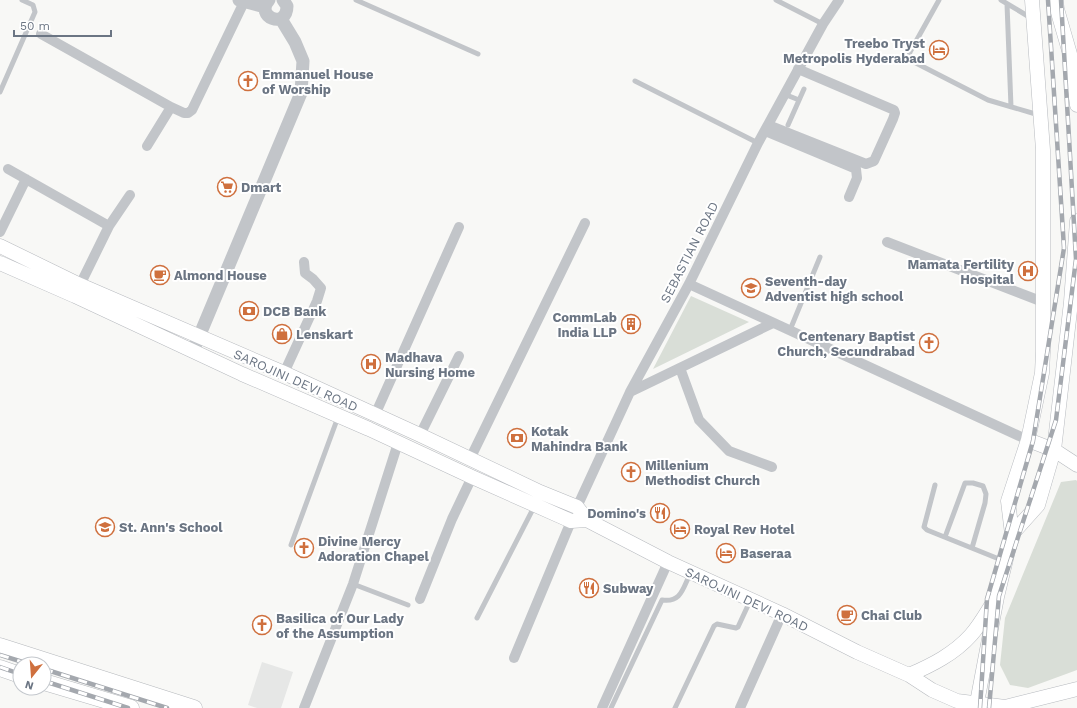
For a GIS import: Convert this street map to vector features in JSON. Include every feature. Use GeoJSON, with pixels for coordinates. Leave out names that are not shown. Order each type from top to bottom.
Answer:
{"type":"FeatureCollection","features":[{"type":"Feature","properties":{"kind":"main road"},"geometry":{"type":"LineString","coordinates":[[976,706],[997,597],[1012,534],[1008,501],[1028,440],[1042,373],[1044,150],[1032,0]]}},
{"type":"Feature","properties":{"kind":"main road"},"geometry":{"type":"LineString","coordinates":[[1056,0],[1057,10],[1073,54],[1077,105]]}},
{"type":"Feature","properties":{"kind":"main road"},"geometry":{"type":"LineString","coordinates":[[1012,534],[1038,506],[1054,450],[1074,297],[1077,221]]}},
{"type":"Feature","properties":{"kind":"main road","name":"SAROJINI DEVI ROAD"},"geometry":{"type":"LineString","coordinates":[[0,246],[80,285],[284,373],[540,492],[577,507],[587,520],[668,562],[751,599],[857,652],[909,675],[932,690],[957,701],[976,706],[1005,708],[1077,689]]}},
{"type":"Feature","properties":{"kind":"main road","name":"SAROJINI DEVI ROAD"},"geometry":{"type":"LineString","coordinates":[[0,262],[193,351],[571,521],[587,520]]}},
{"type":"Feature","properties":{"kind":"main road"},"geometry":{"type":"LineString","coordinates":[[1028,440],[1054,450],[1077,465]]}},
{"type":"Feature","properties":{"kind":"main road"},"geometry":{"type":"LineString","coordinates":[[909,675],[936,663],[955,651],[972,634],[997,597]]}},
{"type":"Feature","properties":{"kind":"main road"},"geometry":{"type":"LineString","coordinates":[[0,646],[194,708]]}},
{"type":"Feature","properties":{"kind":"main road"},"geometry":{"type":"LineString","coordinates":[[0,668],[12,672]]}},
{"type":"Feature","properties":{"kind":"main road"},"geometry":{"type":"LineString","coordinates":[[52,684],[131,708]]}},
{"type":"Feature","properties":{"kind":"street"},"geometry":{"type":"LineString","coordinates":[[281,19],[284,17],[287,10],[287,6],[283,0]]}},
{"type":"Feature","properties":{"kind":"street","name":"SEBASTIAN ROAD"},"geometry":{"type":"LineString","coordinates":[[514,658],[577,507],[630,392],[689,284],[758,143],[784,94],[823,24],[839,0]]}},
{"type":"Feature","properties":{"kind":"street"},"geometry":{"type":"LineString","coordinates":[[41,34],[171,107],[184,113],[188,113],[192,110],[242,1],[267,4],[266,12],[270,18],[281,19]]}},
{"type":"Feature","properties":{"kind":"street"},"geometry":{"type":"LineString","coordinates":[[193,351],[301,93],[303,61],[295,42],[281,19]]}},
{"type":"Feature","properties":{"kind":"street"},"geometry":{"type":"LineString","coordinates":[[766,128],[866,164],[874,161],[893,119],[894,110],[798,70]]}},
{"type":"Feature","properties":{"kind":"street"},"geometry":{"type":"LineString","coordinates":[[147,146],[171,107]]}},
{"type":"Feature","properties":{"kind":"street"},"geometry":{"type":"LineString","coordinates":[[766,128],[856,169],[857,178],[849,197]]}},
{"type":"Feature","properties":{"kind":"street"},"geometry":{"type":"LineString","coordinates":[[8,169],[109,226]]}},
{"type":"Feature","properties":{"kind":"street"},"geometry":{"type":"LineString","coordinates":[[0,232],[26,179]]}},
{"type":"Feature","properties":{"kind":"street"},"geometry":{"type":"LineString","coordinates":[[80,285],[109,226],[130,195]]}},
{"type":"Feature","properties":{"kind":"street"},"geometry":{"type":"LineString","coordinates":[[470,459],[585,223]]}},
{"type":"Feature","properties":{"kind":"street"},"geometry":{"type":"LineString","coordinates":[[375,415],[459,227]]}},
{"type":"Feature","properties":{"kind":"street"},"geometry":{"type":"LineString","coordinates":[[887,242],[1043,302]]}},
{"type":"Feature","properties":{"kind":"street"},"geometry":{"type":"LineString","coordinates":[[284,373],[317,301],[321,288],[305,273],[304,262]]}},
{"type":"Feature","properties":{"kind":"street"},"geometry":{"type":"LineString","coordinates":[[689,284],[1028,440]]}},
{"type":"Feature","properties":{"kind":"street"},"geometry":{"type":"LineString","coordinates":[[630,392],[773,323]]}},
{"type":"Feature","properties":{"kind":"street"},"geometry":{"type":"LineString","coordinates":[[420,435],[459,356]]}},
{"type":"Feature","properties":{"kind":"street"},"geometry":{"type":"LineString","coordinates":[[680,368],[699,420],[729,451],[772,467]]}},
{"type":"Feature","properties":{"kind":"street"},"geometry":{"type":"LineString","coordinates":[[304,708],[353,584],[398,443]]}},
{"type":"Feature","properties":{"kind":"street"},"geometry":{"type":"LineString","coordinates":[[420,599],[452,519],[472,477]]}},
{"type":"Feature","properties":{"kind":"street"},"geometry":{"type":"LineString","coordinates":[[602,708],[668,562]]}},
{"type":"Feature","properties":{"kind":"street"},"geometry":{"type":"LineString","coordinates":[[740,708],[782,614]]}},
{"type":"Feature","properties":{"kind":"lane"},"geometry":{"type":"LineString","coordinates":[[0,92],[35,12],[33,5],[22,0]]}},
{"type":"Feature","properties":{"kind":"lane"},"geometry":{"type":"LineString","coordinates":[[356,0],[478,54]]}},
{"type":"Feature","properties":{"kind":"lane"},"geometry":{"type":"LineString","coordinates":[[776,0],[823,24]]}},
{"type":"Feature","properties":{"kind":"lane"},"geometry":{"type":"LineString","coordinates":[[939,0],[910,52],[910,60],[988,100],[1041,116]]}},
{"type":"Feature","properties":{"kind":"lane"},"geometry":{"type":"LineString","coordinates":[[1001,0],[1033,19]]}},
{"type":"Feature","properties":{"kind":"lane"},"geometry":{"type":"LineString","coordinates":[[1007,4],[1011,107]]}},
{"type":"Feature","properties":{"kind":"lane"},"geometry":{"type":"LineString","coordinates":[[635,81],[758,143]]}},
{"type":"Feature","properties":{"kind":"lane"},"geometry":{"type":"LineString","coordinates":[[788,125],[804,89]]}},
{"type":"Feature","properties":{"kind":"lane"},"geometry":{"type":"LineString","coordinates":[[784,94],[799,100]]}},
{"type":"Feature","properties":{"kind":"lane"},"geometry":{"type":"LineString","coordinates":[[790,330],[820,257]]}},
{"type":"Feature","properties":{"kind":"lane"},"geometry":{"type":"LineString","coordinates":[[290,545],[339,416]]}},
{"type":"Feature","properties":{"kind":"lane"},"geometry":{"type":"LineString","coordinates":[[945,537],[965,483],[974,483],[983,486],[986,494],[985,503],[972,548]]}},
{"type":"Feature","properties":{"kind":"lane"},"geometry":{"type":"LineString","coordinates":[[935,486],[924,527],[927,530],[1005,562]]}},
{"type":"Feature","properties":{"kind":"lane"},"geometry":{"type":"LineString","coordinates":[[477,618],[535,505]]}},
{"type":"Feature","properties":{"kind":"lane"},"geometry":{"type":"LineString","coordinates":[[610,708],[662,600],[674,600],[678,598],[691,572]]}},
{"type":"Feature","properties":{"kind":"lane"},"geometry":{"type":"LineString","coordinates":[[353,584],[408,604]]}},
{"type":"Feature","properties":{"kind":"lane"},"geometry":{"type":"LineString","coordinates":[[675,708],[714,626],[718,624],[736,628],[738,627],[751,599]]}},
{"type":"Feature","properties":{"kind":"shaded area"},"geometry":{"type":"Polygon","coordinates":[[[691,296],[749,322],[653,369],[691,296]]]}},
{"type":"Feature","properties":{"kind":"shaded area"},"geometry":{"type":"Polygon","coordinates":[[[1076,480],[1077,670],[1028,688],[1010,685],[1000,665],[1005,618],[1061,482],[1076,480]]]}},
{"type":"Feature","properties":{"kind":"shaded area"},"geometry":{"type":"Polygon","coordinates":[[[262,662],[293,672],[281,708],[257,708],[248,705],[262,662]]]}},
{"type":"Feature","properties":{"kind":"railway"},"geometry":{"type":"LineString","coordinates":[[980,708],[987,599],[1033,441],[1064,248],[1048,0]]}},
{"type":"Feature","properties":{"kind":"railway"},"geometry":{"type":"LineString","coordinates":[[989,708],[999,596],[1056,420],[1076,259],[1061,0]]}},
{"type":"Feature","properties":{"kind":"railway"},"geometry":{"type":"LineString","coordinates":[[0,655],[12,659]]}},
{"type":"Feature","properties":{"kind":"railway"},"geometry":{"type":"LineString","coordinates":[[0,667],[12,671]]}},
{"type":"Feature","properties":{"kind":"railway"},"geometry":{"type":"LineString","coordinates":[[52,672],[167,708]]}},
{"type":"Feature","properties":{"kind":"railway"},"geometry":{"type":"LineString","coordinates":[[52,684],[128,708]]}},
{"type":"Feature","properties":{"kind":"place","name":"Treebo Tryst Metropolis Hyderabad"},"geometry":{"type":"Point","coordinates":[939,50]}},
{"type":"Feature","properties":{"kind":"place","name":"Emmanuel House of Worship"},"geometry":{"type":"Point","coordinates":[248,81]}},
{"type":"Feature","properties":{"kind":"place","name":"Dmart"},"geometry":{"type":"Point","coordinates":[227,187]}},
{"type":"Feature","properties":{"kind":"place","name":"Mamata Fertility Hospital"},"geometry":{"type":"Point","coordinates":[1028,271]}},
{"type":"Feature","properties":{"kind":"place","name":"Almond House"},"geometry":{"type":"Point","coordinates":[160,275]}},
{"type":"Feature","properties":{"kind":"place","name":"Seventh-day Adventist high school"},"geometry":{"type":"Point","coordinates":[751,288]}},
{"type":"Feature","properties":{"kind":"place","name":"DCB Bank"},"geometry":{"type":"Point","coordinates":[249,311]}},
{"type":"Feature","properties":{"kind":"place","name":"CommLab India LLP"},"geometry":{"type":"Point","coordinates":[631,324]}},
{"type":"Feature","properties":{"kind":"place","name":"Lenskart"},"geometry":{"type":"Point","coordinates":[282,334]}},
{"type":"Feature","properties":{"kind":"place","name":"Centenary Baptist Church, Secundrabad"},"geometry":{"type":"Point","coordinates":[929,343]}},
{"type":"Feature","properties":{"kind":"place","name":"Madhava Nursing Home"},"geometry":{"type":"Point","coordinates":[371,364]}},
{"type":"Feature","properties":{"kind":"place","name":"Kotak Mahindra Bank"},"geometry":{"type":"Point","coordinates":[517,438]}},
{"type":"Feature","properties":{"kind":"place","name":"Millenium Methodist Church"},"geometry":{"type":"Point","coordinates":[631,472]}},
{"type":"Feature","properties":{"kind":"place","name":"Domino's"},"geometry":{"type":"Point","coordinates":[660,513]}},
{"type":"Feature","properties":{"kind":"place","name":"St. Ann's School"},"geometry":{"type":"Point","coordinates":[105,527]}},
{"type":"Feature","properties":{"kind":"place","name":"Royal Rev Hotel"},"geometry":{"type":"Point","coordinates":[680,529]}},
{"type":"Feature","properties":{"kind":"place","name":"Divine Mercy Adoration Chapel"},"geometry":{"type":"Point","coordinates":[304,548]}},
{"type":"Feature","properties":{"kind":"place","name":"Baseraa"},"geometry":{"type":"Point","coordinates":[726,553]}},
{"type":"Feature","properties":{"kind":"place","name":"Subway"},"geometry":{"type":"Point","coordinates":[589,588]}},
{"type":"Feature","properties":{"kind":"place","name":"Chai Club"},"geometry":{"type":"Point","coordinates":[847,615]}},
{"type":"Feature","properties":{"kind":"place","name":"Basilica of Our Lady of the Assumption"},"geometry":{"type":"Point","coordinates":[262,625]}}]}
